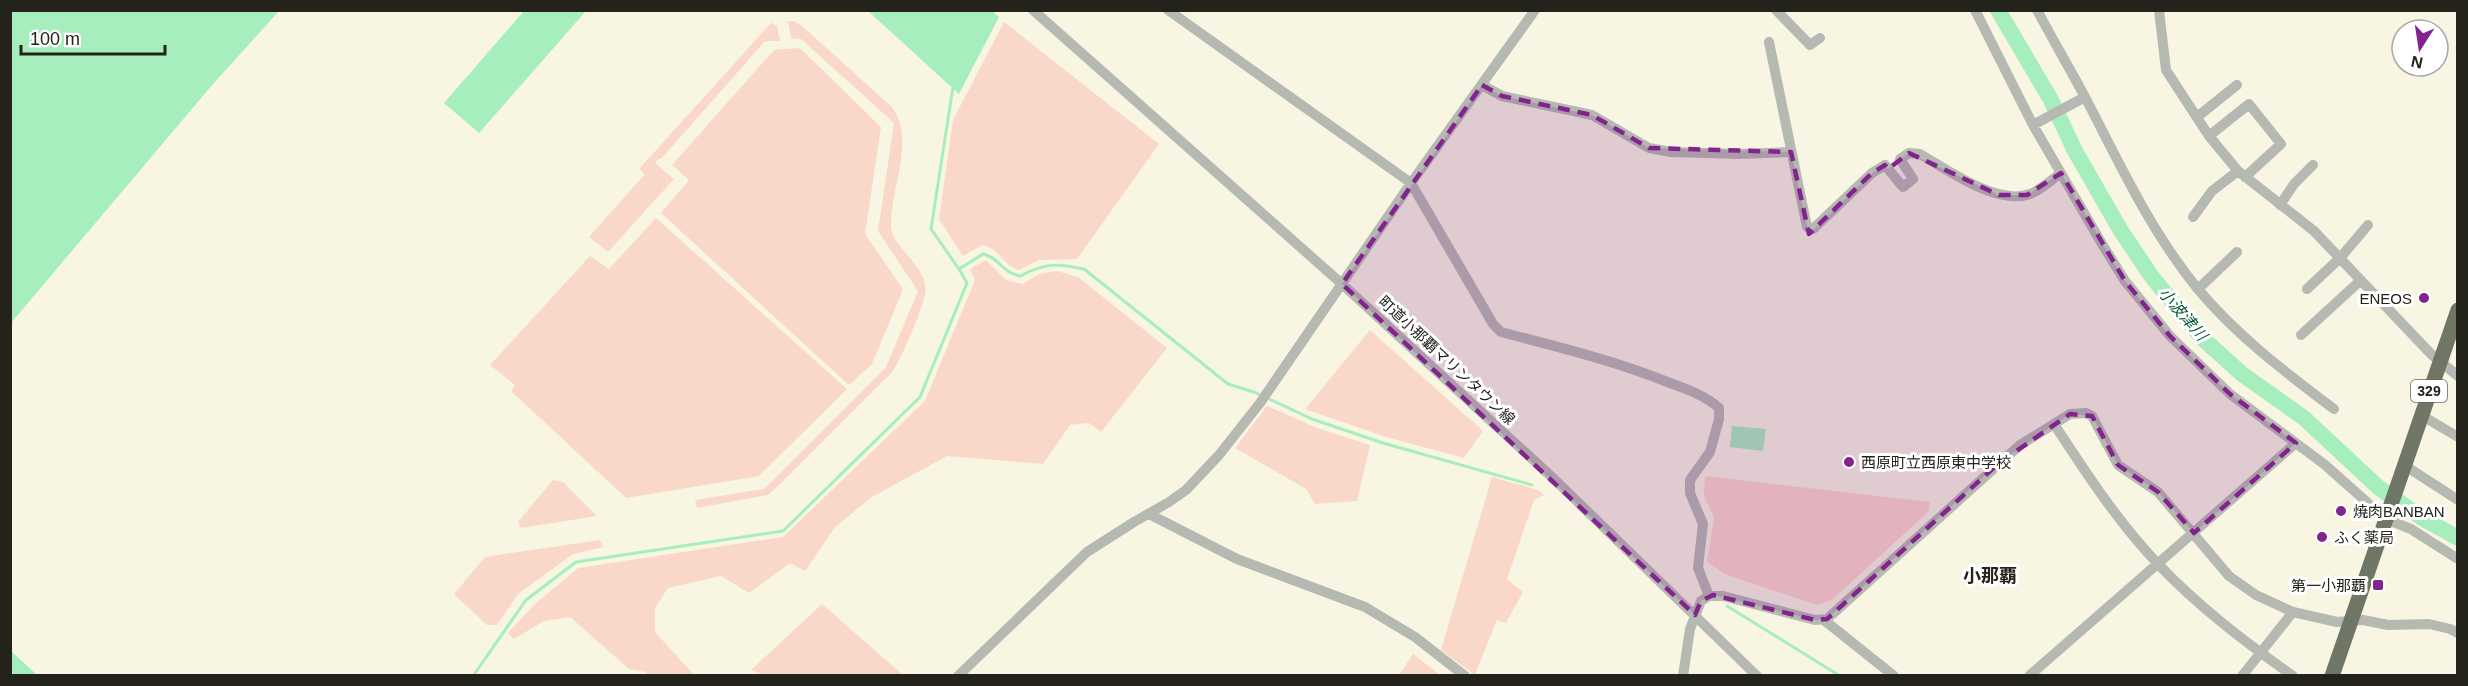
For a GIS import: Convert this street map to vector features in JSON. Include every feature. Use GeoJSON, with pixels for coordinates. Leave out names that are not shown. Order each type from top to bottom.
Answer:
{"type":"FeatureCollection","features":[{"type":"Feature","properties":{"kind":"highway","name":"329"},"geometry":{"type":"LineString","coordinates":[[2332,675],[2457,310]]}},
{"type":"Feature","properties":{"kind":"street","name":"町道小那覇マリンタウン線"},"geometry":{"type":"LineString","coordinates":[[1033,10],[1342,284],[1554,479],[1757,675]]}},
{"type":"Feature","properties":{"kind":"street"},"geometry":{"type":"LineString","coordinates":[[1167,10],[1411,183],[1493,324],[1501,332],[1638,370],[1681,387],[1712,402],[1719,408],[1719,419],[1710,452],[1690,480],[1690,493],[1703,524],[1698,568],[1709,596]]}},
{"type":"Feature","properties":{"kind":"street"},"geometry":{"type":"LineString","coordinates":[[958,675],[1087,552],[1186,490],[1219,455],[1260,403],[1411,183],[1534,10]]}},
{"type":"Feature","properties":{"kind":"street"},"geometry":{"type":"LineString","coordinates":[[1776,10],[1810,45],[1821,38]]}},
{"type":"Feature","properties":{"kind":"street"},"geometry":{"type":"LineString","coordinates":[[1975,10],[2037,123],[2061,173],[2125,281],[2170,336],[2230,394],[2344,480],[2386,519],[2411,529],[2457,559]]}},
{"type":"Feature","properties":{"kind":"street"},"geometry":{"type":"LineString","coordinates":[[2037,10],[2082,98],[2167,248],[2198,289],[2251,344],[2334,409]]}},
{"type":"Feature","properties":{"kind":"street"},"geometry":{"type":"LineString","coordinates":[[2159,10],[2166,70],[2209,136],[2241,174],[2314,231],[2439,361],[2457,376]]}},
{"type":"Feature","properties":{"kind":"street"},"geometry":{"type":"LineString","coordinates":[[1769,42],[1807,227],[1813,229],[1872,173],[1885,165],[1902,187],[1913,179],[1900,159],[1909,153],[1920,154],[1999,195],[2027,195],[2061,173]]}},
{"type":"Feature","properties":{"kind":"street"},"geometry":{"type":"LineString","coordinates":[[1482,85],[1502,96],[1592,115],[1649,148],[1671,152],[1739,154],[1791,152]]}},
{"type":"Feature","properties":{"kind":"street"},"geometry":{"type":"LineString","coordinates":[[2197,117],[2237,85]]}},
{"type":"Feature","properties":{"kind":"street"},"geometry":{"type":"LineString","coordinates":[[2037,123],[2082,98]]}},
{"type":"Feature","properties":{"kind":"street"},"geometry":{"type":"LineString","coordinates":[[2193,217],[2212,191],[2241,174],[2281,144],[2249,104],[2209,136]]}},
{"type":"Feature","properties":{"kind":"street"},"geometry":{"type":"LineString","coordinates":[[2280,205],[2294,184],[2313,165]]}},
{"type":"Feature","properties":{"kind":"street"},"geometry":{"type":"LineString","coordinates":[[2307,289],[2340,258],[2368,225]]}},
{"type":"Feature","properties":{"kind":"street"},"geometry":{"type":"LineString","coordinates":[[2198,289],[2237,252]]}},
{"type":"Feature","properties":{"kind":"street"},"geometry":{"type":"LineString","coordinates":[[2301,335],[2361,280]]}},
{"type":"Feature","properties":{"kind":"street"},"geometry":{"type":"LineString","coordinates":[[1824,620],[2020,445],[2070,414],[2086,413],[2092,416],[2118,465],[2158,492],[2229,576],[2256,595],[2292,612],[2337,621],[2363,620],[2404,626],[2429,624],[2457,633]]}},
{"type":"Feature","properties":{"kind":"street"},"geometry":{"type":"LineString","coordinates":[[2421,414],[2457,437]]}},
{"type":"Feature","properties":{"kind":"street"},"geometry":{"type":"LineString","coordinates":[[2054,424],[2093,484],[2158,563],[2206,610],[2261,654],[2293,675]]}},
{"type":"Feature","properties":{"kind":"street"},"geometry":{"type":"LineString","coordinates":[[2029,675],[2296,443]]}},
{"type":"Feature","properties":{"kind":"street"},"geometry":{"type":"LineString","coordinates":[[2403,469],[2457,499]]}},
{"type":"Feature","properties":{"kind":"street"},"geometry":{"type":"LineString","coordinates":[[1149,514],[1237,559],[1365,607],[1415,637],[1465,675]]}},
{"type":"Feature","properties":{"kind":"street"},"geometry":{"type":"LineString","coordinates":[[1683,675],[1695,615],[1701,601],[1709,596],[1723,596],[1815,620],[1824,620],[1894,675]]}},
{"type":"Feature","properties":{"kind":"street"},"geometry":{"type":"LineString","coordinates":[[2242,675],[2261,654],[2292,612]]}},
{"type":"Feature","properties":{"kind":"highlighted area"},"geometry":{"type":"Polygon","coordinates":[[[1482,85],[1502,96],[1592,115],[1649,148],[1791,152],[1809,234],[1872,173],[1885,165],[1888,169],[1909,153],[1999,195],[2027,195],[2061,173],[2125,281],[2170,336],[2230,394],[2296,443],[2194,533],[2158,492],[2118,465],[2092,416],[2070,414],[1999,463],[1827,619],[1815,620],[1713,595],[1701,601],[1695,615],[1342,284],[1482,85]]]}},
{"type":"Feature","properties":{"kind":"shaded area"},"geometry":{"type":"Polygon","coordinates":[[[11,10],[279,11],[213,84],[11,323],[11,10]]]}},
{"type":"Feature","properties":{"kind":"shaded area"},"geometry":{"type":"Polygon","coordinates":[[[991,10],[999,17],[959,94],[868,11],[991,10]]]}},
{"type":"Feature","properties":{"kind":"shaded area"},"geometry":{"type":"Polygon","coordinates":[[[524,11],[586,11],[479,133],[444,103],[524,11]]]}},
{"type":"Feature","properties":{"kind":"shaded area"},"geometry":{"type":"Polygon","coordinates":[[[788,21],[801,25],[893,108],[901,131],[902,154],[893,203],[892,231],[897,242],[919,270],[925,286],[925,294],[911,334],[893,371],[776,488],[768,495],[697,508],[695,500],[764,489],[886,367],[918,291],[878,231],[894,123],[801,39],[791,38],[788,21]]]}},
{"type":"Feature","properties":{"kind":"shaded area"},"geometry":{"type":"Polygon","coordinates":[[[1004,22],[1159,144],[1077,259],[1039,260],[1019,270],[1009,265],[993,250],[982,245],[963,256],[939,219],[953,120],[1004,22]]]}},
{"type":"Feature","properties":{"kind":"shaded area"},"geometry":{"type":"Polygon","coordinates":[[[773,23],[777,26],[780,41],[765,41],[661,159],[658,159],[655,163],[674,179],[608,252],[589,237],[645,174],[639,169],[773,23]]]}},
{"type":"Feature","properties":{"kind":"shaded area"},"geometry":{"type":"Polygon","coordinates":[[[800,48],[881,127],[865,234],[903,289],[872,364],[849,385],[661,213],[689,180],[672,165],[774,50],[800,48]]]}},
{"type":"Feature","properties":{"kind":"shaded area"},"geometry":{"type":"Polygon","coordinates":[[[656,218],[847,389],[759,476],[626,498],[511,391],[515,385],[490,365],[590,256],[609,269],[656,218]]]}},
{"type":"Feature","properties":{"kind":"shaded area"},"geometry":{"type":"Polygon","coordinates":[[[986,260],[1006,280],[1022,284],[1039,274],[1057,271],[1078,277],[1167,348],[1101,432],[1089,423],[1070,425],[1043,464],[947,456],[872,497],[835,527],[805,571],[790,563],[749,593],[721,576],[668,588],[655,608],[655,632],[694,675],[649,675],[646,672],[629,669],[570,617],[544,621],[514,639],[508,633],[536,603],[578,568],[783,537],[925,401],[975,280],[970,269],[986,260]]]}},
{"type":"Feature","properties":{"kind":"shaded area"},"geometry":{"type":"Polygon","coordinates":[[[1370,330],[1483,431],[1464,458],[1386,437],[1305,409],[1370,330]]]}},
{"type":"Feature","properties":{"kind":"shaded area"},"geometry":{"type":"Polygon","coordinates":[[[1267,406],[1317,428],[1370,445],[1357,501],[1315,504],[1306,489],[1235,448],[1267,406]]]}},
{"type":"Feature","properties":{"kind":"shaded area"},"geometry":{"type":"Polygon","coordinates":[[[1732,426],[1766,429],[1763,451],[1730,447],[1732,426]]]}},
{"type":"Feature","properties":{"kind":"shaded area"},"geometry":{"type":"Polygon","coordinates":[[[1705,476],[1930,502],[1929,511],[1832,600],[1817,605],[1727,575],[1707,562],[1714,517],[1704,496],[1705,476]]]}},
{"type":"Feature","properties":{"kind":"shaded area"},"geometry":{"type":"Polygon","coordinates":[[[1492,477],[1538,490],[1544,495],[1534,500],[1507,579],[1523,592],[1506,623],[1497,620],[1475,675],[1441,650],[1492,477]]]}},
{"type":"Feature","properties":{"kind":"shaded area"},"geometry":{"type":"Polygon","coordinates":[[[553,480],[563,482],[597,516],[521,528],[518,522],[553,480]]]}},
{"type":"Feature","properties":{"kind":"shaded area"},"geometry":{"type":"Polygon","coordinates":[[[600,540],[603,547],[573,554],[518,594],[497,625],[487,625],[454,594],[485,557],[600,540]]]}},
{"type":"Feature","properties":{"kind":"shaded area"},"geometry":{"type":"Polygon","coordinates":[[[822,604],[903,675],[767,676],[751,670],[822,604]]]}},
{"type":"Feature","properties":{"kind":"shaded area"},"geometry":{"type":"Polygon","coordinates":[[[11,651],[37,675],[15,675],[11,672],[11,651]]]}},
{"type":"Feature","properties":{"kind":"shaded area"},"geometry":{"type":"Polygon","coordinates":[[[1413,654],[1440,675],[1399,675],[1413,654]]]}},
{"type":"Feature","properties":{"kind":"waterway","name":"小波津川"},"geometry":{"type":"LineString","coordinates":[[1998,10],[2051,100],[2075,151],[2121,231],[2152,277],[2201,337],[2242,374],[2304,418],[2378,487],[2422,518],[2458,538]]}},
{"type":"Feature","properties":{"kind":"waterway"},"geometry":{"type":"LineString","coordinates":[[953,87],[931,229],[959,269],[983,254],[1020,276],[1051,265],[1084,269],[1228,384],[1254,392],[1312,419],[1383,443],[1532,485]]}},
{"type":"Feature","properties":{"kind":"waterway"},"geometry":{"type":"LineString","coordinates":[[473,676],[526,600],[576,562],[783,531],[920,397],[967,283],[959,269]]}},
{"type":"Feature","properties":{"kind":"waterway"},"geometry":{"type":"LineString","coordinates":[[1727,606],[1840,676]]}},
{"type":"Feature","properties":{"kind":"place","name":"ENEOS"},"geometry":{"type":"Point","coordinates":[2424,298]}},
{"type":"Feature","properties":{"kind":"place","name":"西原町立西原東中学校"},"geometry":{"type":"Point","coordinates":[1849,462]}},
{"type":"Feature","properties":{"kind":"place","name":"焼肉BANBAN"},"geometry":{"type":"Point","coordinates":[2341,511]}},
{"type":"Feature","properties":{"kind":"place","name":"ふく薬局"},"geometry":{"type":"Point","coordinates":[2322,537]}},
{"type":"Feature","properties":{"kind":"place","name":"第一小那覇"},"geometry":{"type":"Point","coordinates":[2378,585]}},
{"type":"Feature","properties":{"kind":"district","name":"小那覇"},"geometry":{"type":"Point","coordinates":[1990,576]}}]}
